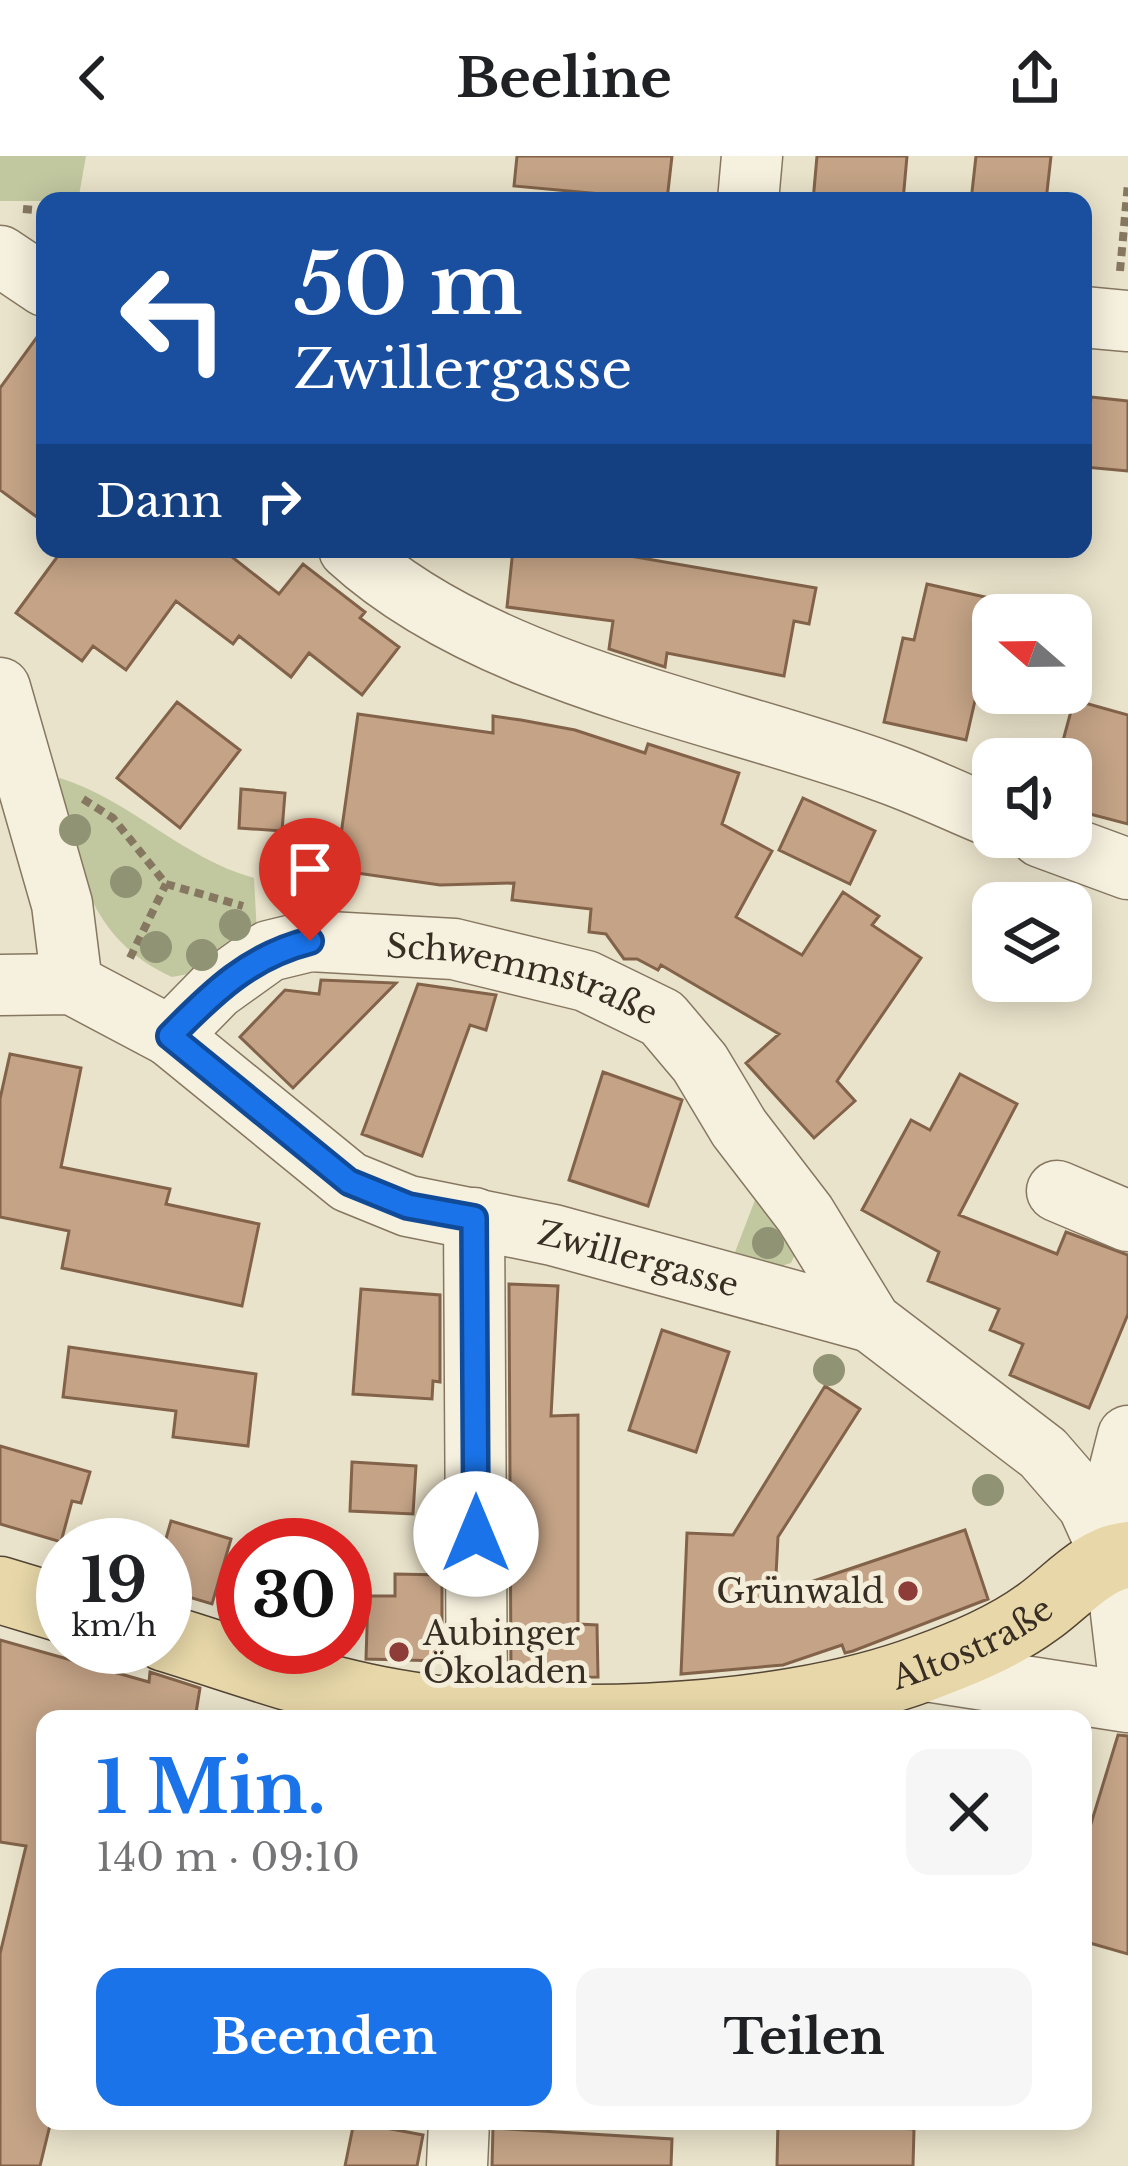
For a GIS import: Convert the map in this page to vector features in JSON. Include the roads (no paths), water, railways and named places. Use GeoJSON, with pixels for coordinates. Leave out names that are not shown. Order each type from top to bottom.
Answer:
{"type":"FeatureCollection","features":[{"type":"Feature","properties":{"kind":"main road","name":"Altostraße"},"geometry":{"type":"LineString","coordinates":[[730,1710],[787,1707],[920,1670],[1036,1614],[1120,1556]]}},
{"type":"Feature","properties":{"kind":"main road"},"geometry":{"type":"LineString","coordinates":[[0,1590],[36,1601]]}},
{"type":"Feature","properties":{"kind":"main road","name":"Altostraße"},"geometry":{"type":"LineString","coordinates":[[192,1647],[366,1697],[442,1710]]}},
{"type":"Feature","properties":{"kind":"street"},"geometry":{"type":"LineString","coordinates":[[749,192],[752,156]]}},
{"type":"Feature","properties":{"kind":"street"},"geometry":{"type":"LineString","coordinates":[[0,256],[36,280]]}},
{"type":"Feature","properties":{"kind":"street"},"geometry":{"type":"LineString","coordinates":[[363,558],[466,625],[576,675],[882,771],[972,808]]}},
{"type":"Feature","properties":{"kind":"street"},"geometry":{"type":"LineString","coordinates":[[0,688],[62,904],[72,984]]}},
{"type":"Feature","properties":{"kind":"street"},"geometry":{"type":"LineString","coordinates":[[1092,856],[1128,869]]}},
{"type":"Feature","properties":{"kind":"street","name":"Schwemmstraße"},"geometry":{"type":"LineString","coordinates":[[170,1036],[216,988],[269,951],[310,941],[454,950],[586,980],[662,1018],[700,1063],[739,1128],[805,1214],[871,1322],[1043,1454],[1088,1504],[1120,1556]]}},
{"type":"Feature","properties":{"kind":"street"},"geometry":{"type":"LineString","coordinates":[[0,985],[72,984],[170,1036]]}},
{"type":"Feature","properties":{"kind":"street","name":"Zwillergasse"},"geometry":{"type":"LineString","coordinates":[[170,1036],[349,1182],[408,1206],[474,1218],[871,1322]]}},
{"type":"Feature","properties":{"kind":"street"},"geometry":{"type":"LineString","coordinates":[[1057,1191],[1128,1221]]}},
{"type":"Feature","properties":{"kind":"street"},"geometry":{"type":"LineString","coordinates":[[474,1218],[477,1710]]}},
{"type":"Feature","properties":{"kind":"street"},"geometry":{"type":"LineString","coordinates":[[1128,1436],[1109,1511],[1120,1556],[1128,1672]]}},
{"type":"Feature","properties":{"kind":"street"},"geometry":{"type":"LineString","coordinates":[[920,1670],[1128,1702]]}},
{"type":"Feature","properties":{"kind":"street"},"geometry":{"type":"LineString","coordinates":[[457,2166],[459,2130]]}},
{"type":"Feature","properties":{"kind":"place","name":"Grünwald"},"geometry":{"type":"Point","coordinates":[908,1591]}},
{"type":"Feature","properties":{"kind":"place","name":"Aubinger Ökoladen"},"geometry":{"type":"Point","coordinates":[399,1652]}}]}
